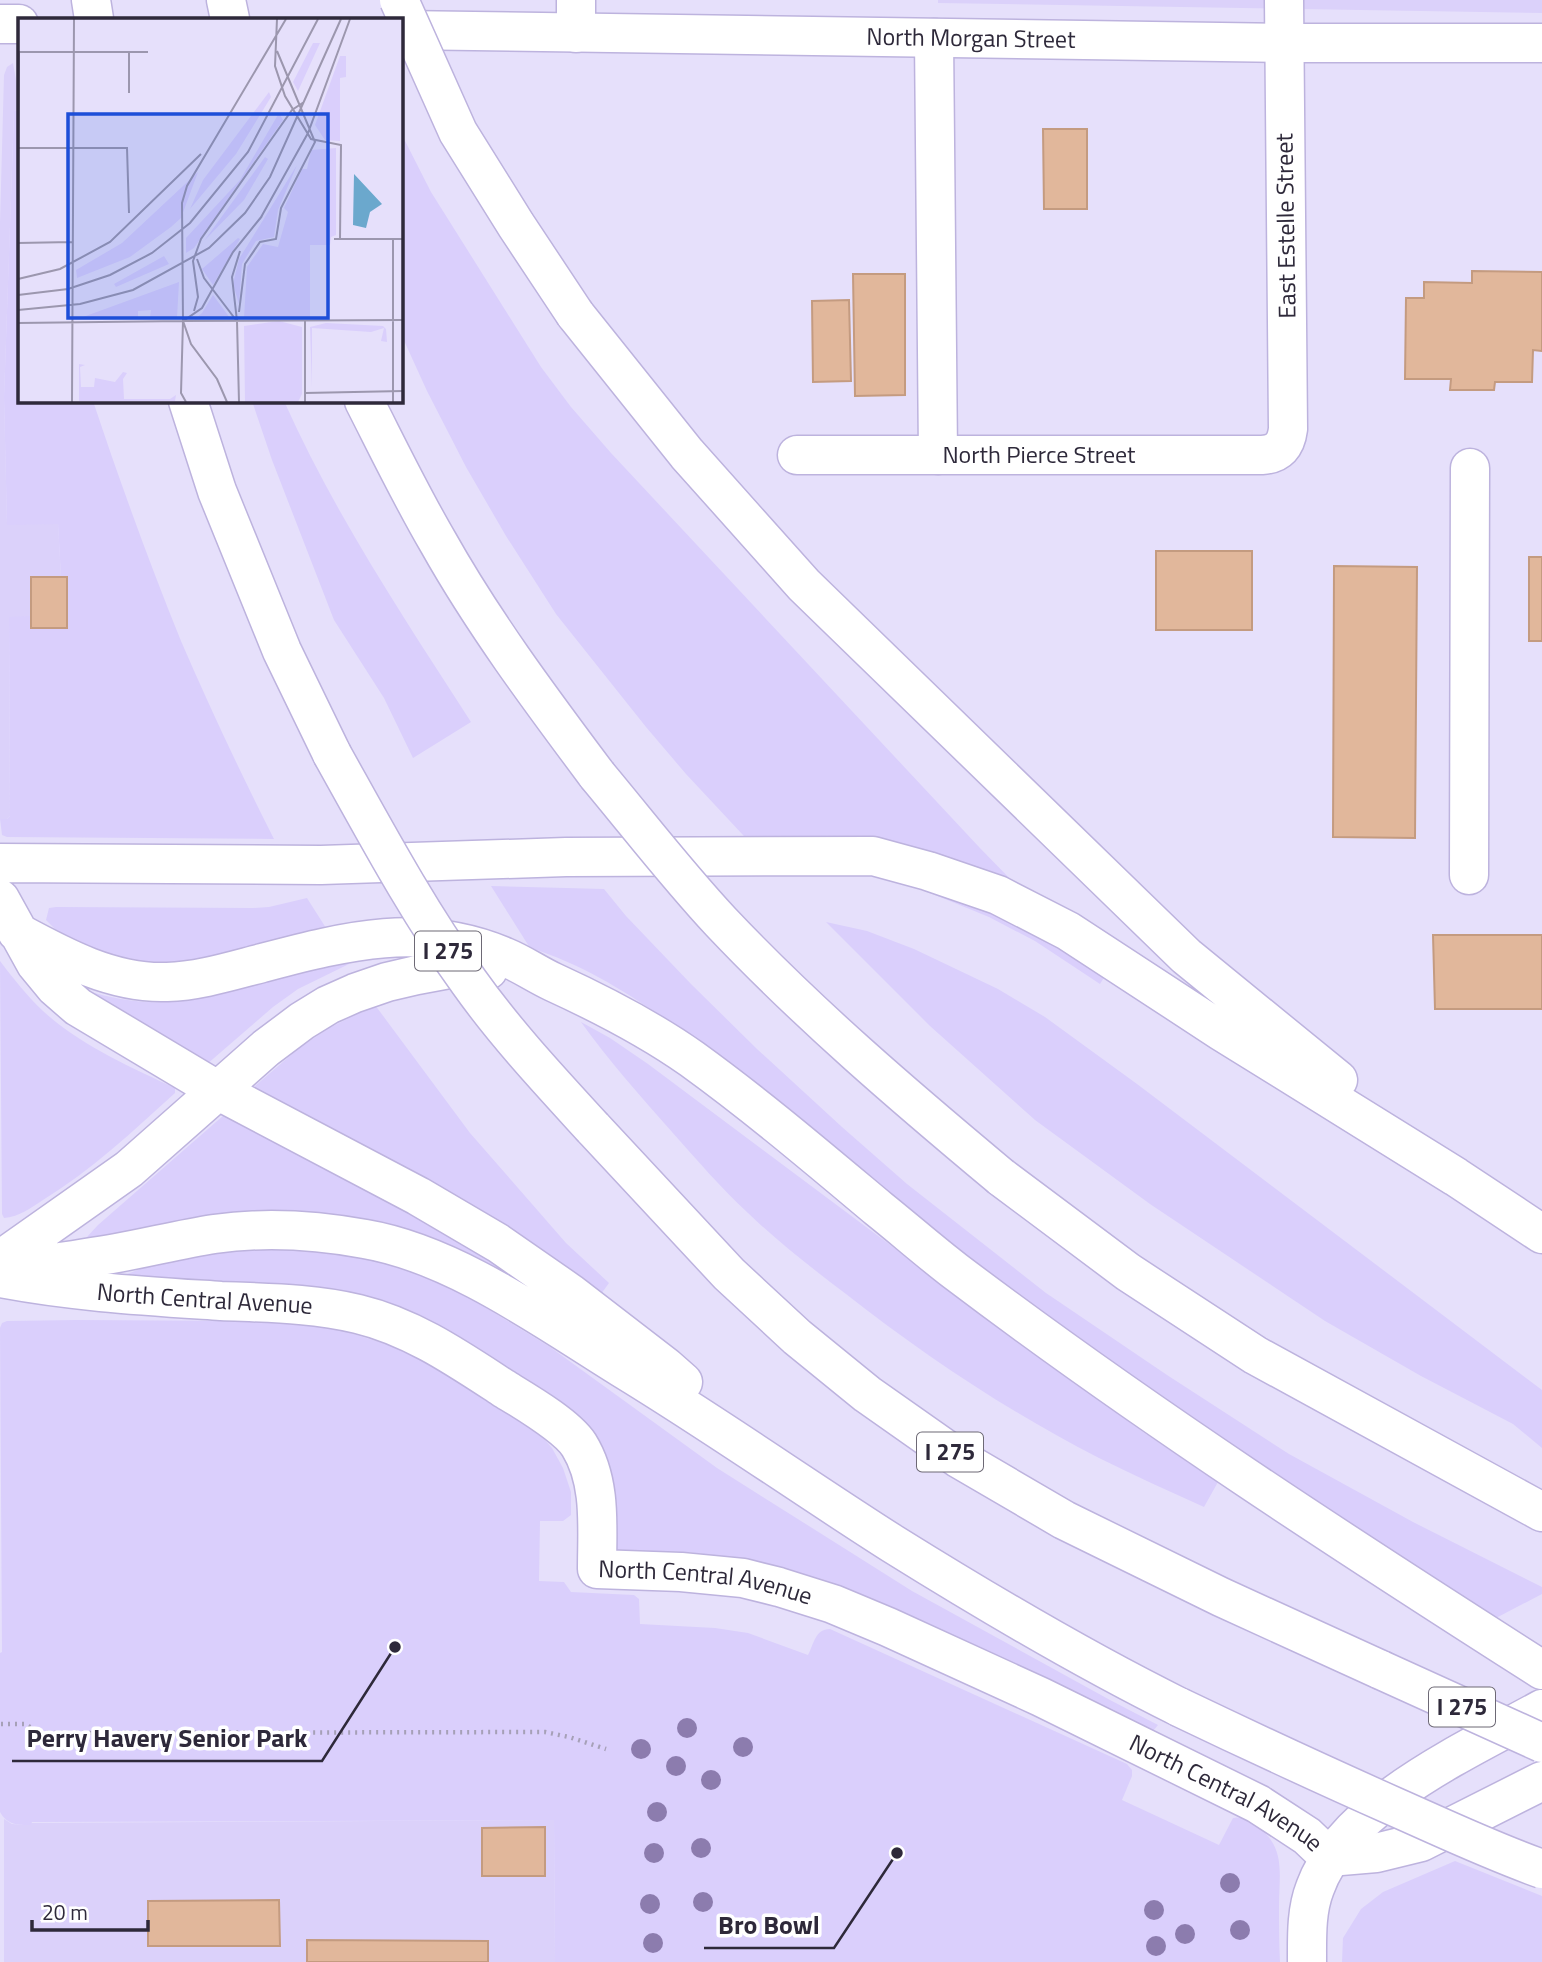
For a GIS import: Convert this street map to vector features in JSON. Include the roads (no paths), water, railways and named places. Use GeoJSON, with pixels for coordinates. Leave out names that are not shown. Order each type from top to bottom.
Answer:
{"type":"FeatureCollection","features":[{"type":"Feature","properties":{"kind":"main road"},"geometry":{"type":"LineString","coordinates":[[91,0],[94,18]]}},
{"type":"Feature","properties":{"kind":"main road"},"geometry":{"type":"LineString","coordinates":[[226,0],[230,18]]}},
{"type":"Feature","properties":{"kind":"main road"},"geometry":{"type":"LineString","coordinates":[[399,0],[458,132],[516,225],[575,314],[687,454],[814,595],[1186,956],[1456,1177]]}},
{"type":"Feature","properties":{"kind":"main road","name":"East Estelle Street"},"geometry":{"type":"LineString","coordinates":[[1279,450],[1286,441],[1288,429],[1284,0]]}},
{"type":"Feature","properties":{"kind":"main road","name":"North Morgan Street"},"geometry":{"type":"LineString","coordinates":[[402,30],[576,16],[934,38],[1284,43],[1542,43]]}},
{"type":"Feature","properties":{"kind":"main road"},"geometry":{"type":"LineString","coordinates":[[0,24],[18,24]]}},
{"type":"Feature","properties":{"kind":"main road"},"geometry":{"type":"LineString","coordinates":[[934,38],[938,456]]}},
{"type":"Feature","properties":{"kind":"main road","name":"I 275"},"geometry":{"type":"LineString","coordinates":[[188,402],[217,491],[277,639],[332,754],[387,854],[469,982],[530,1060],[729,1274],[787,1328],[867,1394],[958,1458],[1064,1520],[1221,1597],[1542,1743]]}},
{"type":"Feature","properties":{"kind":"main road"},"geometry":{"type":"LineString","coordinates":[[365,402],[438,543],[485,619],[544,704],[597,775],[677,872],[762,964],[880,1074],[1001,1177],[1128,1272],[1255,1355],[1542,1512]]}},
{"type":"Feature","properties":{"kind":"main road","name":"North Pierce Street"},"geometry":{"type":"LineString","coordinates":[[797,456],[1262,456],[1279,450]]}},
{"type":"Feature","properties":{"kind":"main road"},"geometry":{"type":"LineString","coordinates":[[1469,875],[1470,468]]}},
{"type":"Feature","properties":{"kind":"main road"},"geometry":{"type":"LineString","coordinates":[[0,863],[321,865],[566,857],[873,856],[998,895],[1068,931],[1220,1031],[1456,1177],[1542,1234]]}},
{"type":"Feature","properties":{"kind":"main road"},"geometry":{"type":"LineString","coordinates":[[9,915],[75,962],[130,979],[163,982],[204,977],[331,945],[401,937],[441,939],[480,948],[518,962],[644,1028],[691,1059],[797,1141],[951,1268],[1114,1388],[1239,1473],[1542,1670]]}},
{"type":"Feature","properties":{"kind":"main road"},"geometry":{"type":"LineString","coordinates":[[9,915],[36,964],[78,1007],[217,1090],[418,1195],[498,1243],[570,1293],[666,1367],[770,1462]]}},
{"type":"Feature","properties":{"kind":"main road"},"geometry":{"type":"LineString","coordinates":[[0,1260],[128,1169],[265,1048],[328,1005],[387,982],[449,969],[481,969],[546,978]]}},
{"type":"Feature","properties":{"kind":"main road"},"geometry":{"type":"LineString","coordinates":[[0,1271],[215,1234],[264,1230],[312,1232],[367,1239],[422,1254],[481,1282],[660,1391],[892,1543],[1105,1670],[1287,1759],[1500,1854],[1542,1869]]}},
{"type":"Feature","properties":{"kind":"main road","name":"North Central Avenue"},"geometry":{"type":"LineString","coordinates":[[0,1278],[118,1295],[321,1307],[359,1314],[406,1330],[437,1346],[528,1403],[578,1443],[590,1468],[596,1496],[597,1569],[681,1572],[743,1578],[833,1604],[1041,1698],[1250,1800],[1307,1836],[1329,1857],[1376,1853],[1420,1842],[1542,1781]]}},
{"type":"Feature","properties":{"kind":"main road","name":"North Central Avenue"},"geometry":{"type":"LineString","coordinates":[[1329,1857],[1372,1811],[1427,1773],[1542,1709]]}},
{"type":"Feature","properties":{"kind":"main road"},"geometry":{"type":"LineString","coordinates":[[1282,1818],[1346,1816],[1372,1811]]}},
{"type":"Feature","properties":{"kind":"main road"},"geometry":{"type":"LineString","coordinates":[[1307,1962],[1307,1925],[1314,1888],[1329,1857]]}},
{"type":"Feature","properties":{"kind":"place","name":"Perry Havery Senior Park"},"geometry":{"type":"Point","coordinates":[395,1647]}},
{"type":"Feature","properties":{"kind":"place","name":"Bro Bowl"},"geometry":{"type":"Point","coordinates":[897,1853]}}]}
